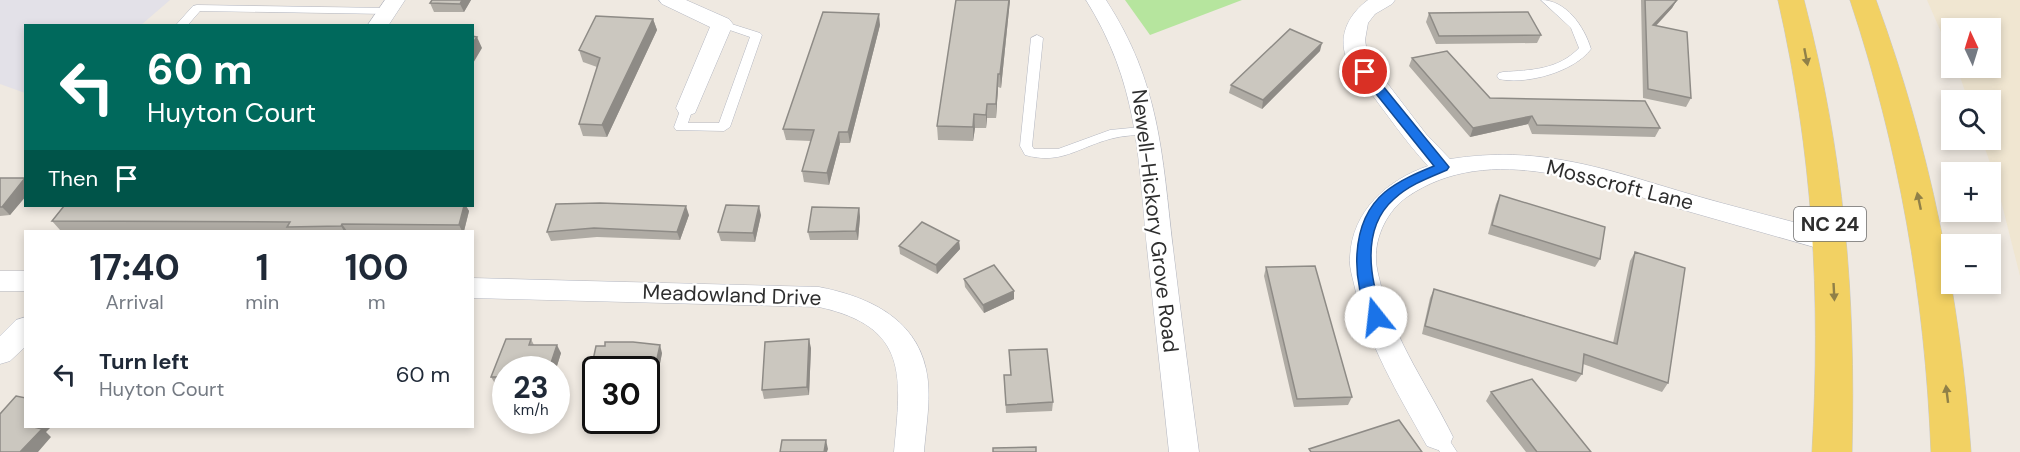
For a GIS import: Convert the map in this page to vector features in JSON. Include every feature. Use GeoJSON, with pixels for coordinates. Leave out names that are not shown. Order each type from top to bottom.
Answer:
{"type":"FeatureCollection","features":[{"type":"Feature","properties":{"kind":"main road","name":"NC 24"},"geometry":{"type":"LineString","coordinates":[[1791,0],[1816,110],[1825,170],[1835,310],[1833,452]]}},
{"type":"Feature","properties":{"kind":"main road"},"geometry":{"type":"LineString","coordinates":[[1863,0],[1897,99],[1925,230],[1939,320],[1952,452]]}},
{"type":"Feature","properties":{"kind":"street"},"geometry":{"type":"LineString","coordinates":[[669,0],[722,24],[687,108]]}},
{"type":"Feature","properties":{"kind":"street","name":"Newell-Hickory Grove Road"},"geometry":{"type":"LineString","coordinates":[[1096,0],[1110,20],[1129,58],[1138,83],[1147,129],[1184,452]]}},
{"type":"Feature","properties":{"kind":"street"},"geometry":{"type":"LineString","coordinates":[[1385,0],[1371,6],[1353,34],[1357,59],[1418,140],[1443,167]]}},
{"type":"Feature","properties":{"kind":"street","name":"Mosscroft Lane"},"geometry":{"type":"LineString","coordinates":[[1444,444],[1397,368],[1370,300],[1362,256],[1368,232],[1377,211],[1388,196],[1413,180],[1443,167],[1511,162],[1577,170],[1831,243]]}},
{"type":"Feature","properties":{"kind":"street"},"geometry":{"type":"LineString","coordinates":[[0,281],[24,281]]}},
{"type":"Feature","properties":{"kind":"street","name":"Meadowland Drive"},"geometry":{"type":"LineString","coordinates":[[474,288],[819,297],[840,300],[862,309],[881,322],[900,342],[912,366],[914,391],[909,452]]}},
{"type":"Feature","properties":{"kind":"street"},"geometry":{"type":"LineString","coordinates":[[0,353],[24,330]]}},
{"type":"Feature","properties":{"kind":"lane"},"geometry":{"type":"LineString","coordinates":[[1503,76],[1544,72],[1565,66],[1578,58],[1585,49],[1582,36],[1574,23],[1546,0]]}},
{"type":"Feature","properties":{"kind":"lane"},"geometry":{"type":"LineString","coordinates":[[182,24],[197,8],[386,12]]}},
{"type":"Feature","properties":{"kind":"lane"},"geometry":{"type":"LineString","coordinates":[[687,108],[680,127],[724,127],[756,35],[722,24]]}},
{"type":"Feature","properties":{"kind":"lane"},"geometry":{"type":"LineString","coordinates":[[1037,38],[1026,147],[1029,152],[1062,154],[1109,134],[1147,129]]}},
{"type":"Feature","properties":{"kind":"shaded area"},"geometry":{"type":"Polygon","coordinates":[[[0,0],[170,0],[142,24],[24,24],[24,93],[0,84],[0,0]]]}},
{"type":"Feature","properties":{"kind":"shaded area"},"geometry":{"type":"Polygon","coordinates":[[[1927,0],[2020,0],[2020,276],[2001,201],[2001,162],[1990,162],[1986,150],[2001,150],[2001,90],[1965,90],[1960,78],[2001,78],[2001,18],[1941,18],[1941,32],[1927,0]]]}},
{"type":"Feature","properties":{"kind":"green space"},"geometry":{"type":"Polygon","coordinates":[[[1125,0],[1242,0],[1150,35],[1125,0]]]}},
{"type":"Feature","properties":{"kind":"building"},"geometry":{"type":"Polygon","coordinates":[[[432,0],[462,0],[460,4],[430,3],[432,0]]]}},
{"type":"Feature","properties":{"kind":"building"},"geometry":{"type":"Polygon","coordinates":[[[956,0],[1009,0],[996,104],[987,104],[986,115],[974,114],[973,127],[937,126],[956,0]]]}},
{"type":"Feature","properties":{"kind":"building"},"geometry":{"type":"Polygon","coordinates":[[[1645,0],[1677,0],[1653,25],[1687,32],[1691,98],[1648,89],[1645,0]]]}},
{"type":"Feature","properties":{"kind":"building"},"geometry":{"type":"Polygon","coordinates":[[[823,12],[879,14],[848,132],[839,132],[827,173],[802,171],[814,130],[783,129],[823,12]]]}},
{"type":"Feature","properties":{"kind":"building"},"geometry":{"type":"Polygon","coordinates":[[[1528,12],[1541,35],[1439,36],[1429,13],[1528,12]]]}},
{"type":"Feature","properties":{"kind":"building"},"geometry":{"type":"Polygon","coordinates":[[[596,16],[653,19],[602,125],[579,124],[600,58],[579,50],[596,16]]]}},
{"type":"Feature","properties":{"kind":"building"},"geometry":{"type":"Polygon","coordinates":[[[1290,29],[1322,43],[1263,100],[1231,85],[1290,29]]]}},
{"type":"Feature","properties":{"kind":"building"},"geometry":{"type":"Polygon","coordinates":[[[1447,51],[1490,98],[1645,101],[1660,128],[1537,125],[1532,116],[1473,128],[1412,58],[1447,51]]]}},
{"type":"Feature","properties":{"kind":"building"},"geometry":{"type":"Polygon","coordinates":[[[0,178],[24,178],[2,207],[0,207],[0,178]]]}},
{"type":"Feature","properties":{"kind":"building"},"geometry":{"type":"Polygon","coordinates":[[[1500,195],[1605,227],[1600,259],[1492,225],[1500,195]]]}},
{"type":"Feature","properties":{"kind":"building"},"geometry":{"type":"Polygon","coordinates":[[[556,204],[686,206],[677,232],[594,228],[547,232],[556,204]]]}},
{"type":"Feature","properties":{"kind":"building"},"geometry":{"type":"Polygon","coordinates":[[[726,205],[759,206],[753,233],[718,232],[726,205]]]}},
{"type":"Feature","properties":{"kind":"building"},"geometry":{"type":"Polygon","coordinates":[[[63,207],[464,207],[459,225],[342,224],[341,226],[287,227],[290,222],[52,221],[63,207]]]}},
{"type":"Feature","properties":{"kind":"building"},"geometry":{"type":"Polygon","coordinates":[[[812,207],[859,208],[856,231],[808,232],[812,207]]]}},
{"type":"Feature","properties":{"kind":"building"},"geometry":{"type":"Polygon","coordinates":[[[922,222],[959,241],[936,265],[899,246],[922,222]]]}},
{"type":"Feature","properties":{"kind":"building"},"geometry":{"type":"Polygon","coordinates":[[[1635,252],[1685,268],[1668,383],[1584,354],[1582,374],[1425,326],[1434,289],[1617,344],[1635,252]]]}},
{"type":"Feature","properties":{"kind":"building"},"geometry":{"type":"Polygon","coordinates":[[[994,265],[1014,291],[983,305],[964,279],[994,265]]]}},
{"type":"Feature","properties":{"kind":"building"},"geometry":{"type":"Polygon","coordinates":[[[1315,266],[1352,397],[1297,399],[1266,267],[1315,266]]]}},
{"type":"Feature","properties":{"kind":"building"},"geometry":{"type":"Polygon","coordinates":[[[506,339],[531,339],[529,345],[557,345],[553,356],[499,356],[506,339]]]}},
{"type":"Feature","properties":{"kind":"building"},"geometry":{"type":"Polygon","coordinates":[[[809,339],[807,387],[762,390],[765,342],[809,339]]]}},
{"type":"Feature","properties":{"kind":"building"},"geometry":{"type":"Polygon","coordinates":[[[605,342],[660,345],[658,356],[594,356],[596,346],[605,346],[605,342]]]}},
{"type":"Feature","properties":{"kind":"building"},"geometry":{"type":"Polygon","coordinates":[[[1047,349],[1053,402],[1006,405],[1004,375],[1011,375],[1009,350],[1047,349]]]}},
{"type":"Feature","properties":{"kind":"building"},"geometry":{"type":"Polygon","coordinates":[[[1532,379],[1591,452],[1537,452],[1491,392],[1532,379]]]}},
{"type":"Feature","properties":{"kind":"building"},"geometry":{"type":"Polygon","coordinates":[[[16,396],[24,398],[24,428],[42,429],[20,452],[0,452],[0,414],[16,396]]]}},
{"type":"Feature","properties":{"kind":"building"},"geometry":{"type":"Polygon","coordinates":[[[1399,420],[1422,452],[1311,452],[1309,449],[1399,420]]]}},
{"type":"Feature","properties":{"kind":"building"},"geometry":{"type":"Polygon","coordinates":[[[782,440],[826,440],[824,452],[780,452],[782,440]]]}},
{"type":"Feature","properties":{"kind":"building"},"geometry":{"type":"Polygon","coordinates":[[[1036,447],[1036,452],[993,452],[993,448],[1036,447]]]}},
{"type":"Feature","properties":{"kind":"route"},"geometry":{"type":"LineString","coordinates":[[1365,72],[1418,140],[1443,167],[1413,180],[1388,196],[1377,211],[1368,232],[1362,256],[1370,300],[1376,317]]}}]}
